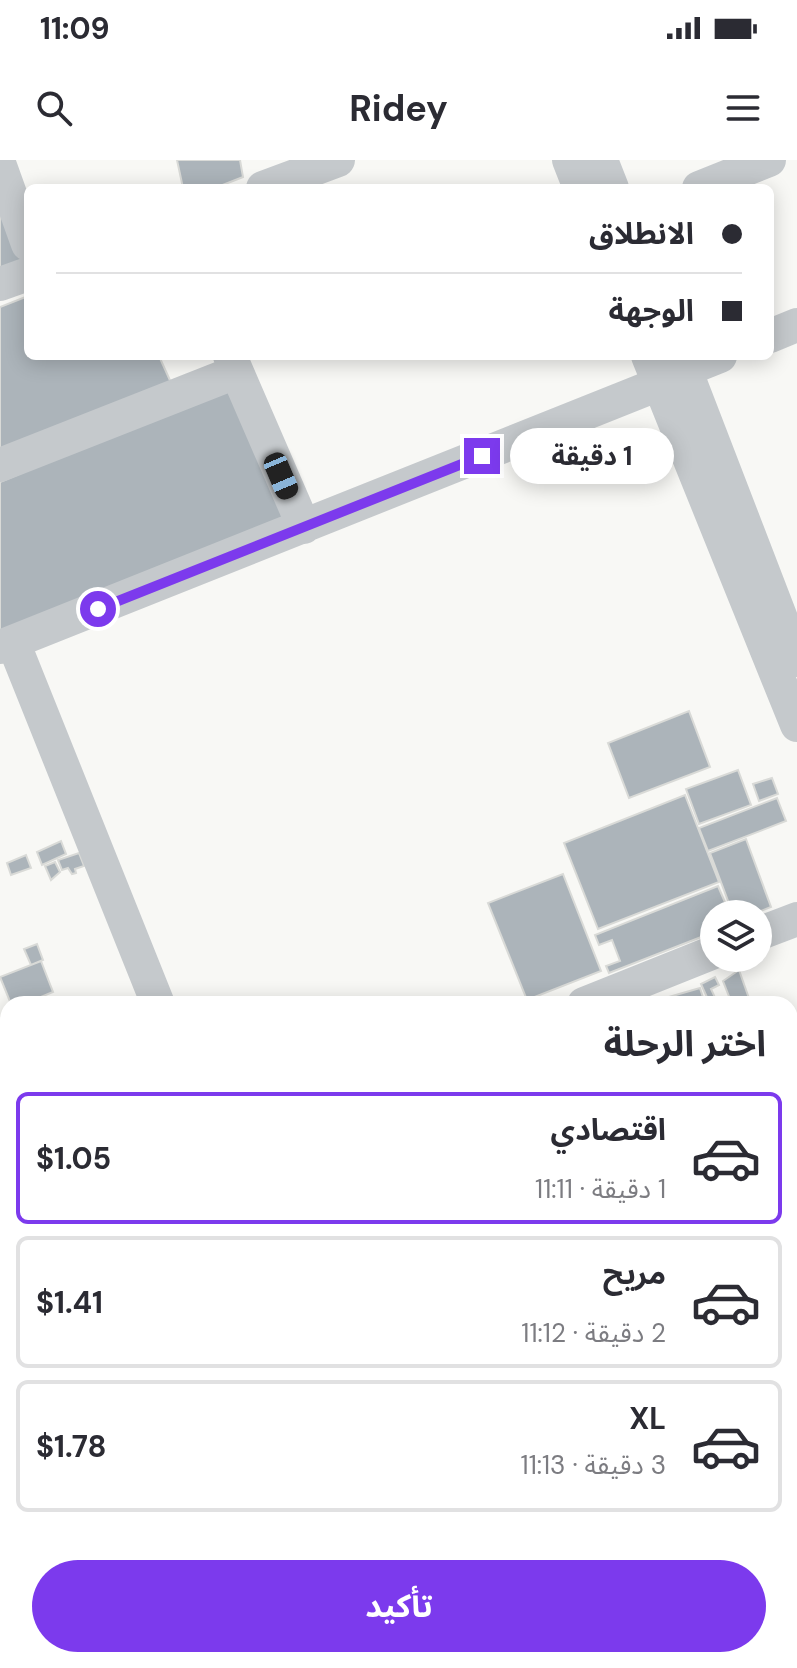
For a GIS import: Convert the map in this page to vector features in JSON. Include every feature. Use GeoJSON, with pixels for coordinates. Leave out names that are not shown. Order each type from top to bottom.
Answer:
{"type":"FeatureCollection","features":[{"type":"Feature","properties":{"kind":"street"},"geometry":{"type":"LineString","coordinates":[[274,184],[338,160]]}},
{"type":"Feature","properties":{"kind":"street"},"geometry":{"type":"LineString","coordinates":[[569,160],[578,184]]}},
{"type":"Feature","properties":{"kind":"street"},"geometry":{"type":"LineString","coordinates":[[601,160],[610,184]]}},
{"type":"Feature","properties":{"kind":"street"},"geometry":{"type":"LineString","coordinates":[[709,184],[769,160]]}},
{"type":"Feature","properties":{"kind":"street"},"geometry":{"type":"LineString","coordinates":[[0,166],[24,233]]}},
{"type":"Feature","properties":{"kind":"street"},"geometry":{"type":"LineString","coordinates":[[0,284],[24,275]]}},
{"type":"Feature","properties":{"kind":"street"},"geometry":{"type":"LineString","coordinates":[[774,334],[797,325]]}},
{"type":"Feature","properties":{"kind":"street"},"geometry":{"type":"LineString","coordinates":[[155,996],[6,645],[304,527],[668,366],[699,360]]}},
{"type":"Feature","properties":{"kind":"street"},"geometry":{"type":"LineString","coordinates":[[0,465],[233,364],[304,527]]}},
{"type":"Feature","properties":{"kind":"street"},"geometry":{"type":"LineString","coordinates":[[668,366],[755,589],[784,650],[797,725]]}},
{"type":"Feature","properties":{"kind":"street"},"geometry":{"type":"LineString","coordinates":[[772,929],[797,919]]}},
{"type":"Feature","properties":{"kind":"street"},"geometry":{"type":"LineString","coordinates":[[604,996],[700,958]]}},
{"type":"Feature","properties":{"kind":"building"},"geometry":{"type":"Polygon","coordinates":[[[177,160],[240,160],[243,177],[225,184],[182,184],[177,160]]]}},
{"type":"Feature","properties":{"kind":"building"},"geometry":{"type":"Polygon","coordinates":[[[0,194],[24,262],[24,271],[0,279],[0,194]]]}},
{"type":"Feature","properties":{"kind":"building"},"geometry":{"type":"Polygon","coordinates":[[[24,298],[24,360],[161,360],[173,387],[0,458],[0,307],[24,298]]]}},
{"type":"Feature","properties":{"kind":"building"},"geometry":{"type":"Polygon","coordinates":[[[229,385],[296,531],[0,647],[0,482],[229,385]]]}},
{"type":"Feature","properties":{"kind":"building"},"geometry":{"type":"Polygon","coordinates":[[[689,711],[710,767],[629,798],[608,743],[689,711]]]}},
{"type":"Feature","properties":{"kind":"building"},"geometry":{"type":"Polygon","coordinates":[[[738,770],[751,805],[699,824],[686,789],[738,770]]]}},
{"type":"Feature","properties":{"kind":"building"},"geometry":{"type":"Polygon","coordinates":[[[772,778],[778,794],[759,801],[753,784],[772,778]]]}},
{"type":"Feature","properties":{"kind":"building"},"geometry":{"type":"Polygon","coordinates":[[[685,795],[719,882],[598,929],[564,843],[685,795]]]}},
{"type":"Feature","properties":{"kind":"building"},"geometry":{"type":"Polygon","coordinates":[[[777,798],[786,821],[708,851],[699,828],[777,798]]]}},
{"type":"Feature","properties":{"kind":"building"},"geometry":{"type":"Polygon","coordinates":[[[746,839],[768,900],[728,900],[710,853],[746,839]]]}},
{"type":"Feature","properties":{"kind":"building"},"geometry":{"type":"Polygon","coordinates":[[[61,841],[66,854],[42,865],[37,852],[61,841]]]}},
{"type":"Feature","properties":{"kind":"building"},"geometry":{"type":"Polygon","coordinates":[[[79,853],[84,866],[75,869],[76,873],[72,874],[68,868],[62,870],[58,860],[79,853]]]}},
{"type":"Feature","properties":{"kind":"building"},"geometry":{"type":"Polygon","coordinates":[[[26,855],[31,868],[11,875],[7,863],[26,855]]]}},
{"type":"Feature","properties":{"kind":"building"},"geometry":{"type":"Polygon","coordinates":[[[55,862],[60,872],[51,880],[45,866],[55,862]]]}},
{"type":"Feature","properties":{"kind":"building"},"geometry":{"type":"Polygon","coordinates":[[[563,874],[601,971],[537,996],[525,996],[488,903],[563,874]]]}},
{"type":"Feature","properties":{"kind":"building"},"geometry":{"type":"Polygon","coordinates":[[[718,886],[724,900],[700,900],[700,937],[609,973],[606,966],[620,961],[612,940],[599,945],[595,935],[718,886]]]}},
{"type":"Feature","properties":{"kind":"building"},"geometry":{"type":"Polygon","coordinates":[[[37,944],[43,960],[31,965],[24,949],[37,944]]]}},
{"type":"Feature","properties":{"kind":"building"},"geometry":{"type":"Polygon","coordinates":[[[41,961],[53,992],[43,996],[8,996],[0,977],[41,961]]]}},
{"type":"Feature","properties":{"kind":"building"},"geometry":{"type":"Polygon","coordinates":[[[740,972],[748,996],[729,996],[723,981],[740,972]]]}},
{"type":"Feature","properties":{"kind":"building"},"geometry":{"type":"Polygon","coordinates":[[[715,977],[719,985],[711,989],[714,996],[706,996],[701,984],[715,977]]]}},
{"type":"Feature","properties":{"kind":"building"},"geometry":{"type":"Polygon","coordinates":[[[700,988],[702,996],[672,996],[700,988]]]}},
{"type":"Feature","properties":{"kind":"route"},"geometry":{"type":"LineString","coordinates":[[98,609],[482,456]]}}]}
